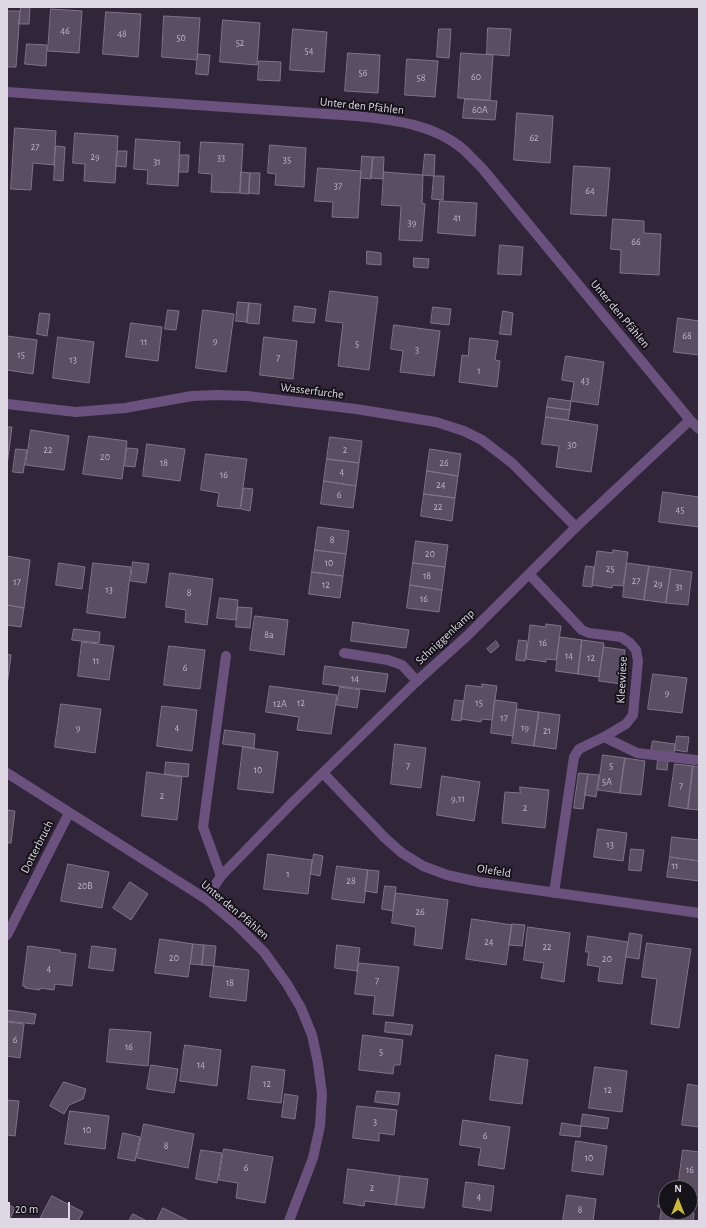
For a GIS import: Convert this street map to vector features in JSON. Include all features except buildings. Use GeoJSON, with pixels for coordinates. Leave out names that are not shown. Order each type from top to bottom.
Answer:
{"type":"FeatureCollection","features":[{"type":"Feature","properties":{"kind":"street","name":"Unter den Pfählen"},"geometry":{"type":"LineString","coordinates":[[7,92],[356,116],[390,120],[432,131],[448,139],[464,150],[482,168],[699,429]]}},
{"type":"Feature","properties":{"kind":"street","name":"Wasserfurche"},"geometry":{"type":"LineString","coordinates":[[7,404],[76,412],[125,408],[192,396],[247,396],[356,409],[436,422],[464,431],[482,440],[512,463],[576,527]]}},
{"type":"Feature","properties":{"kind":"street","name":"Schniggenkamp"},"geometry":{"type":"LineString","coordinates":[[206,899],[221,876],[322,773],[417,681],[467,636],[576,527],[690,420]]}},
{"type":"Feature","properties":{"kind":"street","name":"Kleewiese"},"geometry":{"type":"LineString","coordinates":[[529,574],[582,630],[589,633],[621,637],[630,643],[636,650],[638,661],[633,715],[626,724],[579,750],[574,757],[554,893]]}},
{"type":"Feature","properties":{"kind":"street"},"geometry":{"type":"LineString","coordinates":[[344,653],[388,660],[402,664],[417,681]]}},
{"type":"Feature","properties":{"kind":"street"},"geometry":{"type":"LineString","coordinates":[[221,876],[203,827],[226,656]]}},
{"type":"Feature","properties":{"kind":"street"},"geometry":{"type":"LineString","coordinates":[[604,737],[637,753],[696,760]]}},
{"type":"Feature","properties":{"kind":"street","name":"Unter den Pfählen"},"geometry":{"type":"LineString","coordinates":[[7,772],[69,813],[206,899],[237,925],[264,952],[287,984],[302,1008],[312,1035],[318,1063],[322,1094],[320,1126],[313,1158],[289,1221]]}},
{"type":"Feature","properties":{"kind":"street","name":"Olefeld"},"geometry":{"type":"LineString","coordinates":[[322,773],[385,838],[402,853],[423,866],[447,875],[479,882],[699,913]]}},
{"type":"Feature","properties":{"kind":"street","name":"Dotterbruch"},"geometry":{"type":"LineString","coordinates":[[7,935],[69,813]]}}]}
